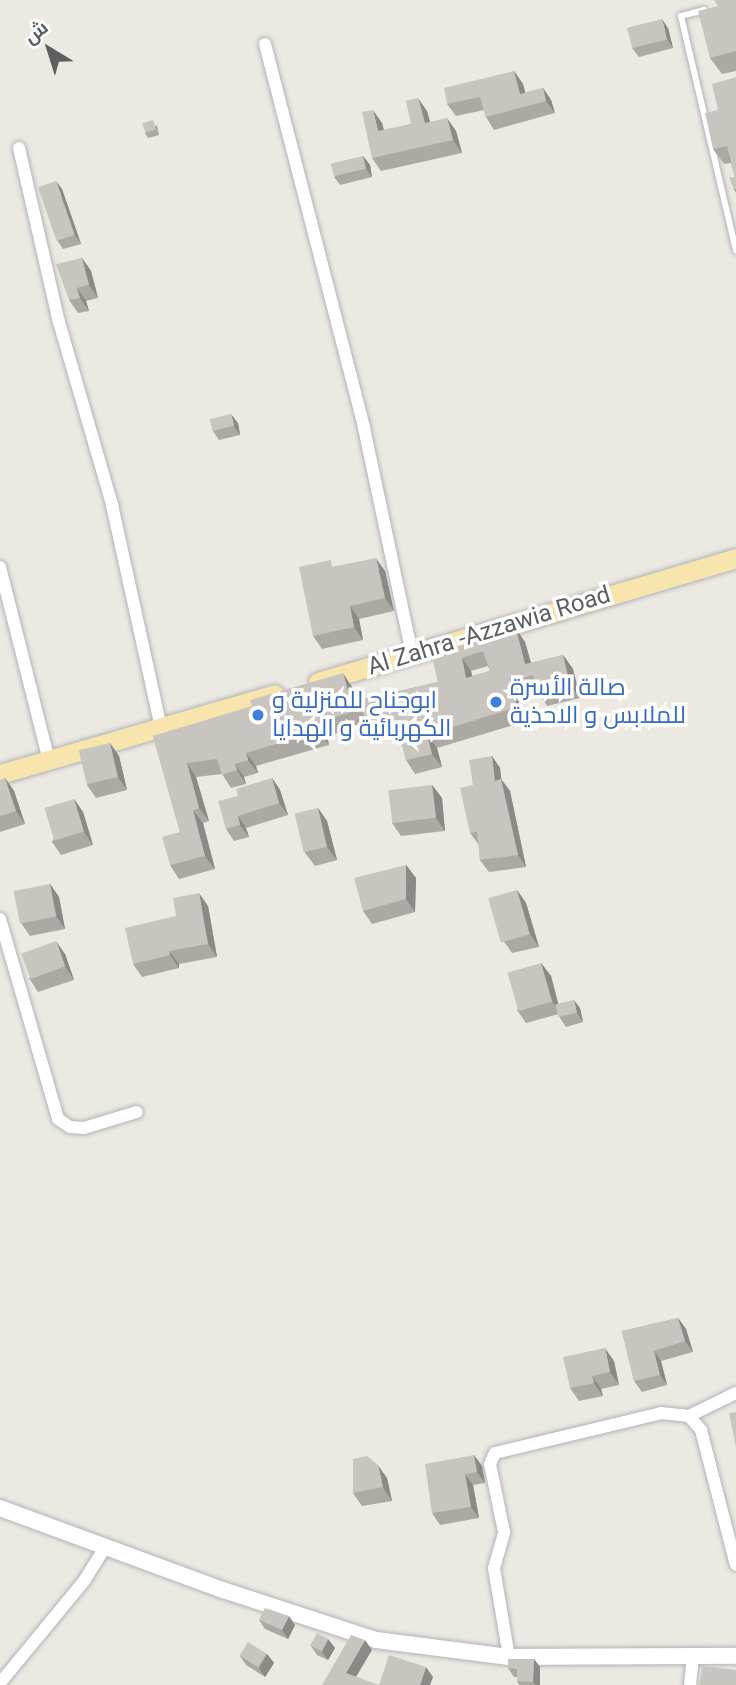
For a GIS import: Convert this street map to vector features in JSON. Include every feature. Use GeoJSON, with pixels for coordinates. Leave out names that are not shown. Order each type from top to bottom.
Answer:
{"type":"FeatureCollection","features":[{"type":"Feature","properties":{"kind":"main road","name":"Al Zahra -Azzawia Road"},"geometry":{"type":"LineString","coordinates":[[0,774],[736,558]]}},
{"type":"Feature","properties":{"kind":"main road"},"geometry":{"type":"LineString","coordinates":[[0,1508],[349,1639],[509,1657],[736,1656]]}},
{"type":"Feature","properties":{"kind":"street"},"geometry":{"type":"LineString","coordinates":[[265,44],[364,429],[412,654]]}},
{"type":"Feature","properties":{"kind":"street"},"geometry":{"type":"LineString","coordinates":[[19,148],[59,322],[112,505],[161,728]]}},
{"type":"Feature","properties":{"kind":"street"},"geometry":{"type":"LineString","coordinates":[[0,567],[48,760]]}},
{"type":"Feature","properties":{"kind":"street"},"geometry":{"type":"LineString","coordinates":[[0,919],[58,1119],[70,1127],[83,1128],[137,1112]]}},
{"type":"Feature","properties":{"kind":"street"},"geometry":{"type":"LineString","coordinates":[[509,1657],[495,1576],[504,1524],[492,1456],[551,1437],[661,1413],[689,1416],[736,1393]]}},
{"type":"Feature","properties":{"kind":"street"},"geometry":{"type":"LineString","coordinates":[[689,1416],[701,1430],[736,1566]]}},
{"type":"Feature","properties":{"kind":"street"},"geometry":{"type":"LineString","coordinates":[[0,1683],[84,1581],[106,1546]]}},
{"type":"Feature","properties":{"kind":"street"},"geometry":{"type":"LineString","coordinates":[[690,1685],[693,1657]]}},
{"type":"Feature","properties":{"kind":"lane"},"geometry":{"type":"LineString","coordinates":[[714,7],[681,16],[736,251]]}},
{"type":"Feature","properties":{"kind":"building"},"geometry":{"type":"Polygon","coordinates":[[[714,0],[736,0],[736,51],[710,58],[698,11],[718,6],[714,0]]]}},
{"type":"Feature","properties":{"kind":"building"},"geometry":{"type":"Polygon","coordinates":[[[662,19],[667,39],[632,48],[627,28],[662,19]]]}},
{"type":"Feature","properties":{"kind":"building"},"geometry":{"type":"Polygon","coordinates":[[[514,71],[520,94],[543,88],[546,101],[486,117],[480,97],[447,104],[444,88],[514,71]]]}},
{"type":"Feature","properties":{"kind":"building"},"geometry":{"type":"Polygon","coordinates":[[[736,77],[736,189],[734,190],[729,177],[735,177],[727,146],[713,149],[705,113],[718,110],[712,84],[736,77]]]}},
{"type":"Feature","properties":{"kind":"building"},"geometry":{"type":"Polygon","coordinates":[[[418,98],[425,123],[447,118],[453,140],[372,158],[362,112],[373,110],[378,131],[411,124],[406,101],[418,98]]]}},
{"type":"Feature","properties":{"kind":"building"},"geometry":{"type":"Polygon","coordinates":[[[153,120],[156,130],[145,133],[142,123],[153,120]]]}},
{"type":"Feature","properties":{"kind":"building"},"geometry":{"type":"Polygon","coordinates":[[[363,156],[366,169],[334,176],[331,163],[363,156]]]}},
{"type":"Feature","properties":{"kind":"building"},"geometry":{"type":"Polygon","coordinates":[[[56,181],[75,235],[57,241],[38,187],[56,181]]]}},
{"type":"Feature","properties":{"kind":"building"},"geometry":{"type":"Polygon","coordinates":[[[82,258],[89,285],[77,288],[80,298],[69,300],[56,264],[82,258]]]}},
{"type":"Feature","properties":{"kind":"building"},"geometry":{"type":"Polygon","coordinates":[[[231,414],[234,426],[213,431],[210,419],[231,414]]]}},
{"type":"Feature","properties":{"kind":"building"},"geometry":{"type":"Polygon","coordinates":[[[376,558],[385,598],[350,606],[354,627],[313,636],[299,567],[331,560],[332,567],[376,558]]]}},
{"type":"Feature","properties":{"kind":"building"},"geometry":{"type":"Polygon","coordinates":[[[516,629],[525,664],[563,655],[570,685],[537,693],[533,675],[510,682],[517,707],[427,735],[432,754],[406,760],[396,721],[370,727],[361,709],[317,723],[319,731],[246,753],[248,760],[235,764],[237,770],[222,775],[217,759],[187,763],[199,808],[193,810],[205,856],[170,865],[162,837],[180,832],[153,736],[252,706],[250,700],[343,673],[351,702],[438,682],[432,655],[516,629]],[[483,651],[462,658],[466,678],[490,671],[483,651]]]}},
{"type":"Feature","properties":{"kind":"building"},"geometry":{"type":"Polygon","coordinates":[[[110,743],[118,777],[87,784],[79,750],[110,743]]]}},
{"type":"Feature","properties":{"kind":"building"},"geometry":{"type":"Polygon","coordinates":[[[492,756],[495,781],[501,779],[518,855],[480,860],[477,832],[470,833],[460,788],[473,785],[469,760],[492,756]]]}},
{"type":"Feature","properties":{"kind":"building"},"geometry":{"type":"Polygon","coordinates":[[[5,778],[16,811],[0,816],[0,780],[5,778]]]}},
{"type":"Feature","properties":{"kind":"building"},"geometry":{"type":"Polygon","coordinates":[[[272,778],[279,803],[238,816],[240,825],[226,829],[218,801],[238,796],[236,789],[272,778]]]}},
{"type":"Feature","properties":{"kind":"building"},"geometry":{"type":"Polygon","coordinates":[[[432,785],[436,818],[392,823],[388,790],[432,785]]]}},
{"type":"Feature","properties":{"kind":"building"},"geometry":{"type":"Polygon","coordinates":[[[74,799],[84,832],[54,841],[44,808],[74,799]]]}},
{"type":"Feature","properties":{"kind":"building"},"geometry":{"type":"Polygon","coordinates":[[[318,808],[327,847],[304,852],[295,813],[318,808]]]}},
{"type":"Feature","properties":{"kind":"building"},"geometry":{"type":"Polygon","coordinates":[[[406,865],[406,899],[363,911],[354,878],[406,865]]]}},
{"type":"Feature","properties":{"kind":"building"},"geometry":{"type":"Polygon","coordinates":[[[50,884],[56,916],[20,923],[14,891],[50,884]]]}},
{"type":"Feature","properties":{"kind":"building"},"geometry":{"type":"Polygon","coordinates":[[[517,890],[530,934],[501,942],[488,898],[517,890]]]}},
{"type":"Feature","properties":{"kind":"building"},"geometry":{"type":"Polygon","coordinates":[[[199,893],[208,944],[169,951],[170,955],[133,964],[125,928],[176,916],[173,898],[199,893]]]}},
{"type":"Feature","properties":{"kind":"building"},"geometry":{"type":"Polygon","coordinates":[[[56,941],[65,966],[30,979],[21,954],[56,941]]]}},
{"type":"Feature","properties":{"kind":"building"},"geometry":{"type":"Polygon","coordinates":[[[541,963],[552,1001],[518,1011],[507,973],[541,963]]]}},
{"type":"Feature","properties":{"kind":"building"},"geometry":{"type":"Polygon","coordinates":[[[574,1000],[577,1013],[558,1017],[555,1004],[574,1000]]]}},
{"type":"Feature","properties":{"kind":"building"},"geometry":{"type":"Polygon","coordinates":[[[678,1318],[685,1341],[654,1351],[660,1375],[634,1381],[622,1331],[678,1318]]]}},
{"type":"Feature","properties":{"kind":"building"},"geometry":{"type":"Polygon","coordinates":[[[605,1348],[610,1372],[592,1376],[594,1383],[570,1388],[563,1357],[605,1348]]]}},
{"type":"Feature","properties":{"kind":"building"},"geometry":{"type":"Polygon","coordinates":[[[736,1412],[736,1447],[729,1413],[736,1412]]]}},
{"type":"Feature","properties":{"kind":"building"},"geometry":{"type":"Polygon","coordinates":[[[474,1455],[477,1472],[465,1474],[471,1507],[432,1513],[425,1464],[474,1455]]]}},
{"type":"Feature","properties":{"kind":"building"},"geometry":{"type":"Polygon","coordinates":[[[367,1456],[378,1465],[383,1487],[353,1493],[353,1459],[367,1456]]]}},
{"type":"Feature","properties":{"kind":"building"},"geometry":{"type":"Polygon","coordinates":[[[265,1608],[289,1616],[282,1630],[259,1620],[265,1608]]]}},
{"type":"Feature","properties":{"kind":"building"},"geometry":{"type":"Polygon","coordinates":[[[317,1633],[328,1639],[322,1652],[310,1645],[317,1633]]]}},
{"type":"Feature","properties":{"kind":"building"},"geometry":{"type":"Polygon","coordinates":[[[351,1635],[365,1640],[346,1673],[379,1685],[322,1685],[351,1635]]]}},
{"type":"Feature","properties":{"kind":"building"},"geometry":{"type":"Polygon","coordinates":[[[248,1642],[267,1654],[258,1667],[240,1656],[248,1642]]]}},
{"type":"Feature","properties":{"kind":"building"},"geometry":{"type":"Polygon","coordinates":[[[389,1655],[426,1667],[420,1685],[379,1685],[389,1655]]]}},
{"type":"Feature","properties":{"kind":"building"},"geometry":{"type":"Polygon","coordinates":[[[508,1659],[534,1659],[533,1682],[517,1681],[517,1669],[508,1668],[508,1659]]]}},
{"type":"Feature","properties":{"kind":"building"},"geometry":{"type":"Polygon","coordinates":[[[703,1666],[736,1670],[736,1685],[699,1685],[703,1666]]]}},
{"type":"Feature","properties":{"kind":"place","name":"صالة الأسرة للملابس و الاحذية"},"geometry":{"type":"Point","coordinates":[496,702]}},
{"type":"Feature","properties":{"kind":"place","name":"ابوجناح للمنزلية و الكهربائية و الهدايا"},"geometry":{"type":"Point","coordinates":[258,715]}}]}
